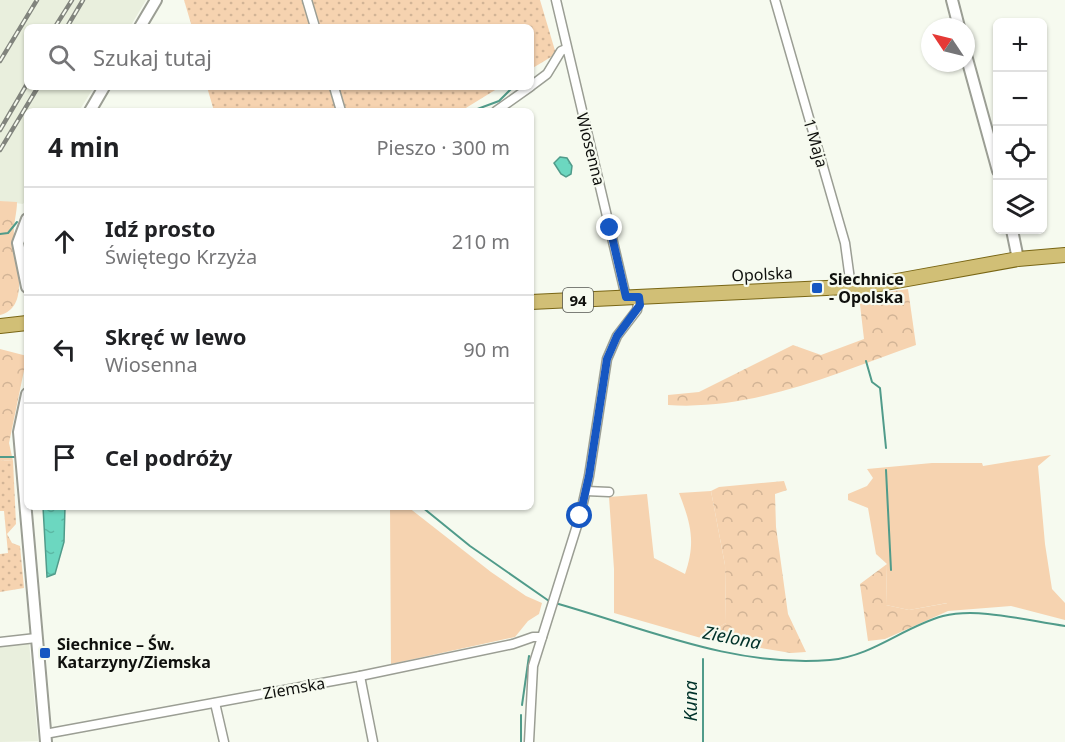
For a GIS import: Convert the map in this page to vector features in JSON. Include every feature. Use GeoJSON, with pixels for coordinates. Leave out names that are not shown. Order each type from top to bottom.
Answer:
{"type":"FeatureCollection","features":[{"type":"Feature","properties":{"kind":"main road","name":"Opolska"},"geometry":{"type":"LineString","coordinates":[[534,302],[851,286],[903,281],[1018,259],[1065,255]]}},
{"type":"Feature","properties":{"kind":"main road"},"geometry":{"type":"LineString","coordinates":[[0,326],[24,324]]}},
{"type":"Feature","properties":{"kind":"street"},"geometry":{"type":"LineString","coordinates":[[142,24],[156,0]]}},
{"type":"Feature","properties":{"kind":"street"},"geometry":{"type":"LineString","coordinates":[[307,0],[314,24]]}},
{"type":"Feature","properties":{"kind":"street","name":"Wiosenna"},"geometry":{"type":"LineString","coordinates":[[556,0],[566,49],[632,297]]}},
{"type":"Feature","properties":{"kind":"street","name":"1 Maja"},"geometry":{"type":"LineString","coordinates":[[775,0],[845,243],[851,286]]}},
{"type":"Feature","properties":{"kind":"street"},"geometry":{"type":"LineString","coordinates":[[952,0],[957,18]]}},
{"type":"Feature","properties":{"kind":"street"},"geometry":{"type":"LineString","coordinates":[[534,84],[547,74],[561,51],[566,49]]}},
{"type":"Feature","properties":{"kind":"street"},"geometry":{"type":"LineString","coordinates":[[971,72],[993,153]]}},
{"type":"Feature","properties":{"kind":"street"},"geometry":{"type":"LineString","coordinates":[[92,108],[102,90]]}},
{"type":"Feature","properties":{"kind":"street"},"geometry":{"type":"LineString","coordinates":[[335,90],[340,108]]}},
{"type":"Feature","properties":{"kind":"street"},"geometry":{"type":"LineString","coordinates":[[500,108],[526,90]]}},
{"type":"Feature","properties":{"kind":"street"},"geometry":{"type":"LineString","coordinates":[[24,227],[18,243],[24,272]]}},
{"type":"Feature","properties":{"kind":"street"},"geometry":{"type":"LineString","coordinates":[[1013,234],[1018,259]]}},
{"type":"Feature","properties":{"kind":"street"},"geometry":{"type":"LineString","coordinates":[[529,742],[533,666],[558,590],[586,491],[607,359],[617,336],[638,310],[632,297]]}},
{"type":"Feature","properties":{"kind":"street"},"geometry":{"type":"LineString","coordinates":[[24,407],[19,444],[24,504]]}},
{"type":"Feature","properties":{"kind":"street"},"geometry":{"type":"LineString","coordinates":[[586,491],[609,492]]}},
{"type":"Feature","properties":{"kind":"street"},"geometry":{"type":"LineString","coordinates":[[25,510],[45,738]]}},
{"type":"Feature","properties":{"kind":"street","name":"Ziemska"},"geometry":{"type":"LineString","coordinates":[[45,738],[513,644],[532,636],[542,637]]}},
{"type":"Feature","properties":{"kind":"street"},"geometry":{"type":"LineString","coordinates":[[0,642],[36,638]]}},
{"type":"Feature","properties":{"kind":"street"},"geometry":{"type":"LineString","coordinates":[[360,676],[373,742]]}},
{"type":"Feature","properties":{"kind":"street"},"geometry":{"type":"LineString","coordinates":[[215,703],[224,742]]}},
{"type":"Feature","properties":{"kind":"shaded area"},"geometry":{"type":"Polygon","coordinates":[[[0,0],[146,0],[132,24],[24,24],[24,90],[92,90],[81,108],[24,108],[24,202],[0,201],[0,0]]]}},
{"type":"Feature","properties":{"kind":"shaded area"},"geometry":{"type":"Polygon","coordinates":[[[29,642],[38,741],[0,742],[0,645],[29,642]]]}},
{"type":"Feature","properties":{"kind":"green space"},"geometry":{"type":"Polygon","coordinates":[[[184,0],[302,0],[309,24],[191,24],[184,0]]]}},
{"type":"Feature","properties":{"kind":"green space"},"geometry":{"type":"Polygon","coordinates":[[[311,0],[540,0],[556,54],[534,67],[534,24],[318,24],[311,0]]]}},
{"type":"Feature","properties":{"kind":"green space"},"geometry":{"type":"Polygon","coordinates":[[[208,90],[330,90],[335,108],[213,108],[208,90]]]}},
{"type":"Feature","properties":{"kind":"green space"},"geometry":{"type":"Polygon","coordinates":[[[339,90],[495,90],[466,108],[344,108],[339,90]]]}},
{"type":"Feature","properties":{"kind":"green space"},"geometry":{"type":"Polygon","coordinates":[[[0,201],[17,202],[14,231],[19,281],[16,302],[10,310],[0,315],[0,201]]]}},
{"type":"Feature","properties":{"kind":"green space"},"geometry":{"type":"Polygon","coordinates":[[[908,289],[916,345],[825,378],[763,396],[732,402],[668,405],[668,395],[699,392],[793,345],[821,355],[864,339],[859,296],[908,289]]]}},
{"type":"Feature","properties":{"kind":"green space"},"geometry":{"type":"Polygon","coordinates":[[[0,349],[24,355],[24,370],[9,443],[13,461],[0,460],[0,349]]]}},
{"type":"Feature","properties":{"kind":"green space"},"geometry":{"type":"Polygon","coordinates":[[[1051,455],[1038,466],[1045,544],[1052,589],[1065,603],[1065,620],[1011,606],[948,611],[947,603],[909,610],[886,605],[887,564],[876,554],[868,508],[848,500],[848,494],[867,486],[873,478],[867,469],[932,463],[982,463],[983,466],[1051,455]]]}},
{"type":"Feature","properties":{"kind":"green space"},"geometry":{"type":"Polygon","coordinates":[[[0,460],[13,461],[16,524],[7,534],[12,543],[20,546],[24,588],[0,592],[0,554],[8,553],[4,511],[0,511],[0,460]]]}},
{"type":"Feature","properties":{"kind":"green space"},"geometry":{"type":"Polygon","coordinates":[[[784,481],[787,490],[775,494],[776,527],[788,614],[806,652],[791,653],[701,638],[726,623],[725,565],[711,491],[719,487],[784,481]]]}},
{"type":"Feature","properties":{"kind":"green space"},"geometry":{"type":"Polygon","coordinates":[[[711,491],[725,565],[726,623],[701,638],[614,613],[614,569],[609,497],[647,494],[654,558],[685,574],[691,533],[679,493],[711,491]]]}},
{"type":"Feature","properties":{"kind":"green space"},"geometry":{"type":"Polygon","coordinates":[[[390,510],[412,510],[491,572],[526,596],[542,603],[539,614],[528,621],[515,637],[391,664],[390,510]]]}},
{"type":"Feature","properties":{"kind":"green space"},"geometry":{"type":"Polygon","coordinates":[[[887,564],[886,605],[909,610],[948,603],[948,611],[885,639],[868,641],[860,584],[887,564]]]}},
{"type":"Feature","properties":{"kind":"water"},"geometry":{"type":"Polygon","coordinates":[[[560,157],[567,158],[572,166],[571,174],[566,177],[561,174],[554,163],[560,157]]]}},
{"type":"Feature","properties":{"kind":"water"},"geometry":{"type":"Polygon","coordinates":[[[43,510],[65,510],[64,542],[55,574],[47,577],[43,510]]]}},
{"type":"Feature","properties":{"kind":"waterway"},"geometry":{"type":"LineString","coordinates":[[480,108],[499,101],[510,90]]}},
{"type":"Feature","properties":{"kind":"waterway"},"geometry":{"type":"LineString","coordinates":[[0,234],[8,233],[17,222]]}},
{"type":"Feature","properties":{"kind":"waterway"},"geometry":{"type":"LineString","coordinates":[[866,361],[872,382],[880,388],[886,448]]}},
{"type":"Feature","properties":{"kind":"waterway","name":"Zielona"},"geometry":{"type":"LineString","coordinates":[[0,457],[18,457]]}},
{"type":"Feature","properties":{"kind":"waterway"},"geometry":{"type":"LineString","coordinates":[[886,470],[891,570]]}},
{"type":"Feature","properties":{"kind":"waterway","name":"Zielona"},"geometry":{"type":"LineString","coordinates":[[426,510],[470,546],[549,601]]}},
{"type":"Feature","properties":{"kind":"waterway","name":"Zielona"},"geometry":{"type":"LineString","coordinates":[[555,603],[690,644],[759,658],[795,661],[830,660],[860,653],[928,621],[957,614],[988,614],[1065,626]]}},
{"type":"Feature","properties":{"kind":"waterway"},"geometry":{"type":"LineString","coordinates":[[522,705],[529,656]]}},
{"type":"Feature","properties":{"kind":"waterway","name":"Kuna"},"geometry":{"type":"LineString","coordinates":[[703,659],[703,742]]}},
{"type":"Feature","properties":{"kind":"waterway"},"geometry":{"type":"LineString","coordinates":[[521,715],[521,742]]}},
{"type":"Feature","properties":{"kind":"railway"},"geometry":{"type":"LineString","coordinates":[[0,61],[37,0]]}},
{"type":"Feature","properties":{"kind":"railway"},"geometry":{"type":"LineString","coordinates":[[57,24],[72,0]]}},
{"type":"Feature","properties":{"kind":"railway"},"geometry":{"type":"LineString","coordinates":[[69,24],[83,0]]}},
{"type":"Feature","properties":{"kind":"railway"},"geometry":{"type":"LineString","coordinates":[[0,130],[24,89]]}},
{"type":"Feature","properties":{"kind":"railway"},"geometry":{"type":"LineString","coordinates":[[25,108],[36,90]]}},
{"type":"Feature","properties":{"kind":"railway"},"geometry":{"type":"LineString","coordinates":[[0,150],[24,110]]}},
{"type":"Feature","properties":{"kind":"place","name":"Siechnice - Opolska"},"geometry":{"type":"Point","coordinates":[817,288]}},
{"type":"Feature","properties":{"kind":"place","name":"Siechnice – Św. Katarzyny/Ziemska"},"geometry":{"type":"Point","coordinates":[45,653]}},
{"type":"Feature","properties":{"kind":"route"},"geometry":{"type":"LineString","coordinates":[[580,516],[589,476],[607,359],[617,336],[640,305],[639,297],[626,297],[610,228]]}}]}
